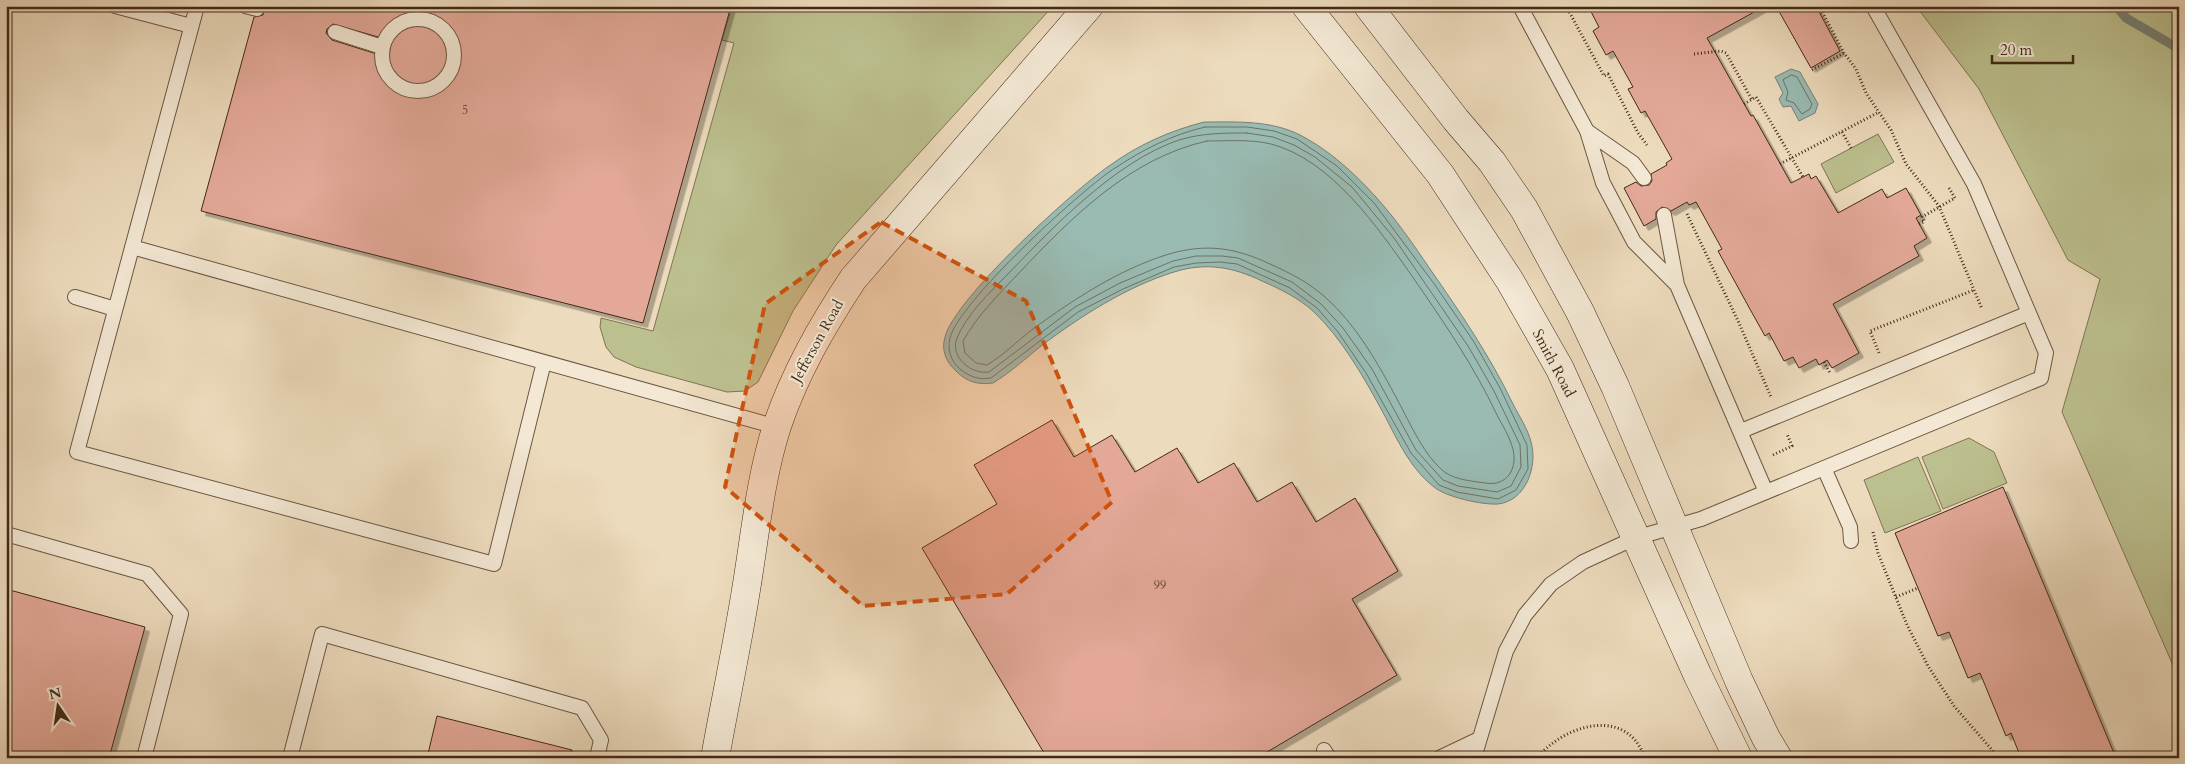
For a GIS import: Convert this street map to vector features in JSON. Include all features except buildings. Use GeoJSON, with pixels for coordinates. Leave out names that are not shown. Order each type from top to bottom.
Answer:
{"type":"FeatureCollection","features":[{"type":"Feature","properties":{"kind":"street","name":"Jefferson Road"},"geometry":{"type":"LineString","coordinates":[[715,758],[743,611],[763,482],[777,427],[796,375],[822,325],[853,279],[1072,17],[1089,6]]}},
{"type":"Feature","properties":{"kind":"street","name":"Smith Road"},"geometry":{"type":"LineString","coordinates":[[1306,6],[1440,174],[1510,281],[1560,369],[1698,676],[1738,758]]}},
{"type":"Feature","properties":{"kind":"street"},"geometry":{"type":"LineString","coordinates":[[1368,6],[1456,120],[1492,162],[1524,209],[1580,312],[1611,377],[1739,681],[1766,738],[1778,758]]}},
{"type":"Feature","properties":{"kind":"lane"},"geometry":{"type":"LineString","coordinates":[[115,6],[191,26]]}},
{"type":"Feature","properties":{"kind":"lane"},"geometry":{"type":"LineString","coordinates":[[196,6],[77,452],[494,564],[544,362]]}},
{"type":"Feature","properties":{"kind":"lane"},"geometry":{"type":"LineString","coordinates":[[1520,6],[1587,131],[1603,183],[1634,242],[1676,285]]}},
{"type":"Feature","properties":{"kind":"lane"},"geometry":{"type":"LineString","coordinates":[[1474,758],[1506,651],[1525,614],[1552,584],[1583,562],[1635,538],[1675,527],[1766,492],[2041,378],[2046,353],[1974,184],[1873,6]]}},
{"type":"Feature","properties":{"kind":"lane"},"geometry":{"type":"LineString","coordinates":[[418,19],[430,21],[440,27],[448,36],[453,46],[454,58],[451,70],[445,80],[435,88],[424,92],[412,92],[400,88],[391,80],[383,64],[382,47],[387,35],[395,26],[406,21],[418,19]]}},
{"type":"Feature","properties":{"kind":"lane"},"geometry":{"type":"LineString","coordinates":[[336,32],[382,47]]}},
{"type":"Feature","properties":{"kind":"lane"},"geometry":{"type":"LineString","coordinates":[[1587,131],[1632,163],[1644,178]]}},
{"type":"Feature","properties":{"kind":"lane"},"geometry":{"type":"LineString","coordinates":[[1664,214],[1676,285],[1766,492]]}},
{"type":"Feature","properties":{"kind":"lane"},"geometry":{"type":"LineString","coordinates":[[132,247],[777,427]]}},
{"type":"Feature","properties":{"kind":"lane"},"geometry":{"type":"LineString","coordinates":[[75,297],[115,309]]}},
{"type":"Feature","properties":{"kind":"lane"},"geometry":{"type":"LineString","coordinates":[[1741,431],[2029,313]]}},
{"type":"Feature","properties":{"kind":"lane"},"geometry":{"type":"LineString","coordinates":[[1824,468],[1850,527],[1851,541]]}},
{"type":"Feature","properties":{"kind":"lane"},"geometry":{"type":"LineString","coordinates":[[6,534],[147,574],[181,614],[144,758]]}},
{"type":"Feature","properties":{"kind":"lane"},"geometry":{"type":"LineString","coordinates":[[290,758],[322,634],[582,708],[601,740],[597,758]]}},
{"type":"Feature","properties":{"kind":"lane"},"geometry":{"type":"LineString","coordinates":[[1439,758],[1479,739]]}},
{"type":"Feature","properties":{"kind":"path"},"geometry":{"type":"LineString","coordinates":[[1566,6],[1604,76],[1608,74],[1638,133],[1648,148]]}},
{"type":"Feature","properties":{"kind":"path"},"geometry":{"type":"LineString","coordinates":[[1819,6],[1844,53],[1852,61],[1866,93],[1891,130],[1906,164],[1938,206],[1982,309]]}},
{"type":"Feature","properties":{"kind":"path"},"geometry":{"type":"LineString","coordinates":[[1694,54],[1721,51],[1726,54],[1752,100]]}},
{"type":"Feature","properties":{"kind":"path"},"geometry":{"type":"LineString","coordinates":[[1812,70],[1844,53]]}},
{"type":"Feature","properties":{"kind":"path"},"geometry":{"type":"LineString","coordinates":[[1744,104],[1756,97],[1803,177]]}},
{"type":"Feature","properties":{"kind":"path"},"geometry":{"type":"LineString","coordinates":[[1780,164],[1879,112]]}},
{"type":"Feature","properties":{"kind":"path"},"geometry":{"type":"LineString","coordinates":[[1842,132],[1851,148]]}},
{"type":"Feature","properties":{"kind":"path"},"geometry":{"type":"LineString","coordinates":[[1919,224],[1924,222],[1922,217],[1938,206],[1955,198],[1949,188]]}},
{"type":"Feature","properties":{"kind":"path"},"geometry":{"type":"LineString","coordinates":[[1685,210],[1739,323],[1772,398],[1780,394]]}},
{"type":"Feature","properties":{"kind":"path"},"geometry":{"type":"LineString","coordinates":[[1872,357],[1880,354],[1870,330],[1974,290]]}},
{"type":"Feature","properties":{"kind":"path"},"geometry":{"type":"LineString","coordinates":[[1824,362],[1830,374]]}},
{"type":"Feature","properties":{"kind":"path"},"geometry":{"type":"LineString","coordinates":[[1822,378],[1839,371]]}},
{"type":"Feature","properties":{"kind":"path"},"geometry":{"type":"LineString","coordinates":[[1873,531],[1878,553],[1920,650],[1940,686],[1983,742],[1999,758]]}},
{"type":"Feature","properties":{"kind":"path"},"geometry":{"type":"LineString","coordinates":[[1896,597],[1918,588]]}},
{"type":"Feature","properties":{"kind":"path"},"geometry":{"type":"LineString","coordinates":[[1537,758],[1546,747],[1560,737],[1574,730],[1598,726],[1616,727],[1632,734],[1646,758]]}},
{"type":"Feature","properties":{"kind":"highlighted area"},"geometry":{"type":"Polygon","coordinates":[[[881,222],[1026,301],[1112,502],[1007,594],[863,606],[725,487],[765,304],[881,222]]]}},
{"type":"Feature","properties":{"kind":"green space"},"geometry":{"type":"Polygon","coordinates":[[[732,6],[1053,6],[836,245],[793,311],[758,382],[745,391],[727,392],[636,367],[614,357],[606,347],[600,327],[601,318],[653,331],[734,43],[722,40],[732,6]]]}},
{"type":"Feature","properties":{"kind":"green space"},"geometry":{"type":"Polygon","coordinates":[[[1916,6],[2179,6],[2179,679],[2062,412],[2100,279],[2068,260],[1979,89],[1916,6]]]}},
{"type":"Feature","properties":{"kind":"green space"},"geometry":{"type":"Polygon","coordinates":[[[1878,134],[1894,162],[1836,193],[1821,164],[1878,134]]]}},
{"type":"Feature","properties":{"kind":"green space"},"geometry":{"type":"Polygon","coordinates":[[[1969,438],[1994,452],[2007,483],[1943,509],[1922,457],[1969,438]]]}},
{"type":"Feature","properties":{"kind":"green space"},"geometry":{"type":"Polygon","coordinates":[[[1918,457],[1941,511],[1885,533],[1864,480],[1918,457]]]}},
{"type":"Feature","properties":{"kind":"water"},"geometry":{"type":"Polygon","coordinates":[[[1791,69],[1800,72],[1818,104],[1815,113],[1799,121],[1791,106],[1783,107],[1779,99],[1783,93],[1775,77],[1791,69]]]}},
{"type":"Feature","properties":{"kind":"water"},"geometry":{"type":"Polygon","coordinates":[[[1204,122],[1265,124],[1300,135],[1321,147],[1340,162],[1383,205],[1411,241],[1474,335],[1495,369],[1526,427],[1533,451],[1533,461],[1528,481],[1516,496],[1498,504],[1483,503],[1464,500],[1434,487],[1409,460],[1358,369],[1324,322],[1302,302],[1289,294],[1251,276],[1230,269],[1197,267],[1186,269],[1156,278],[1121,294],[1072,324],[993,383],[982,384],[973,382],[964,378],[952,367],[945,356],[944,342],[953,320],[970,298],[1017,246],[1092,179],[1120,158],[1154,140],[1204,122]]]}},
{"type":"Feature","properties":{"kind":"waterway"},"geometry":{"type":"LineString","coordinates":[[2116,6],[2126,18],[2176,47],[2179,45]]}}]}
